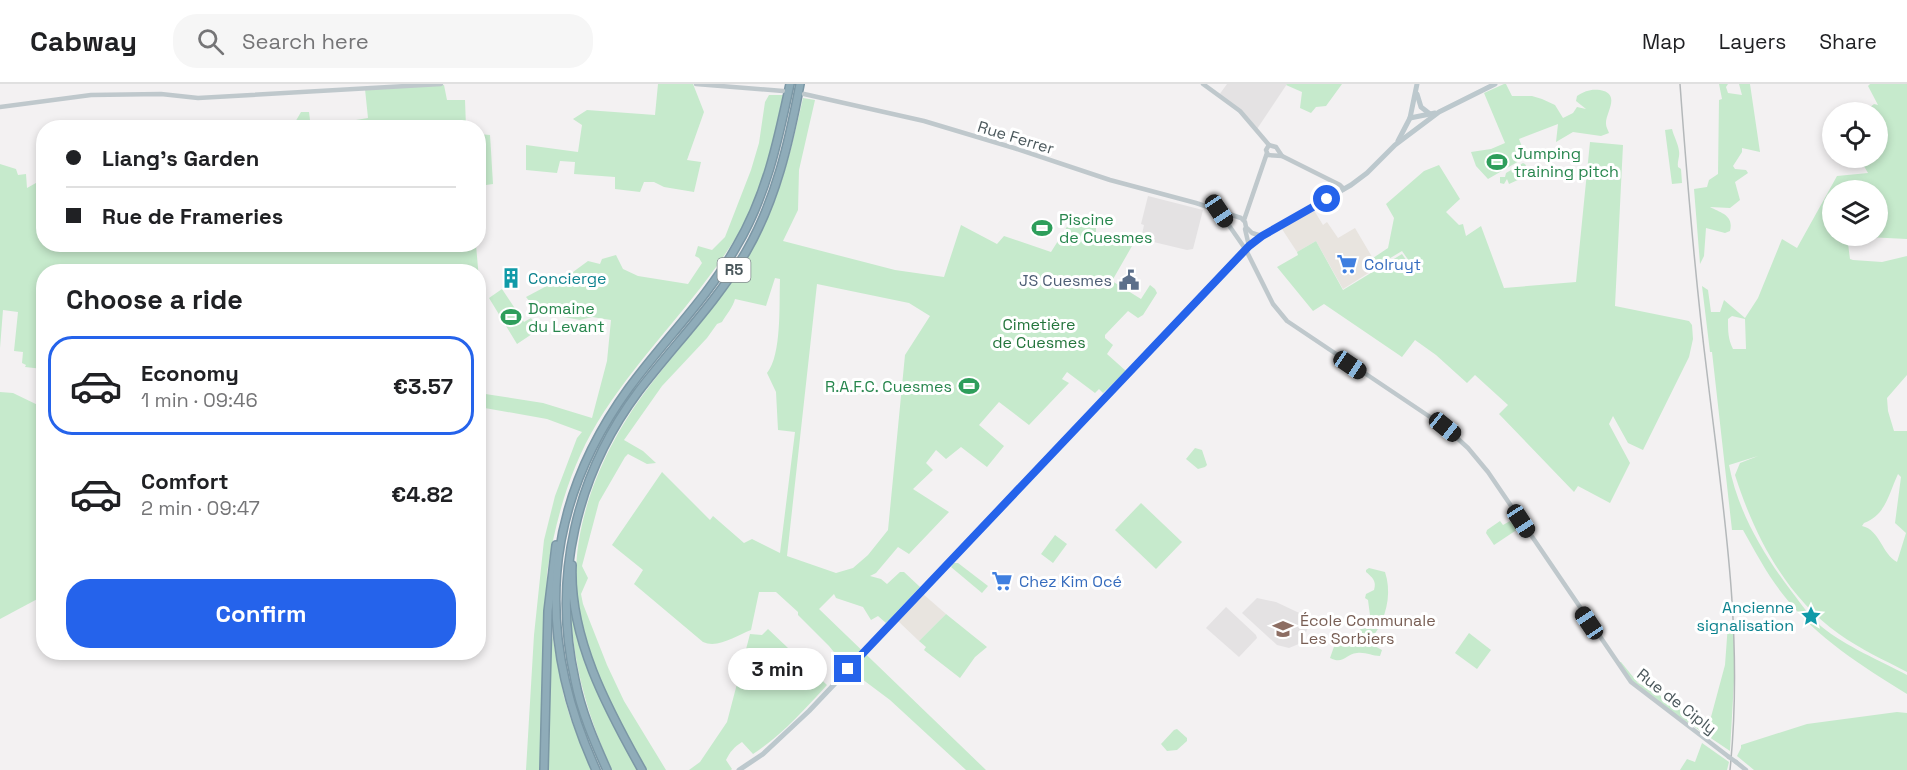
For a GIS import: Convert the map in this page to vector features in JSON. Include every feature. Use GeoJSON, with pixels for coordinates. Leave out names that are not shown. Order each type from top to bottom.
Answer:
{"type":"FeatureCollection","features":[{"type":"Feature","properties":{"kind":"highway","name":"R5"},"geometry":{"type":"LineString","coordinates":[[597,770],[571,707],[559,652],[556,593],[563,531],[578,481],[593,445],[605,424],[630,386],[714,282],[738,245],[757,206],[768,176],[790,84]]}},
{"type":"Feature","properties":{"kind":"highway","name":"R5"},"geometry":{"type":"LineString","coordinates":[[607,770],[581,704],[570,660],[566,615],[570,548],[580,505],[614,429],[639,392],[710,305],[747,250],[774,190],[792,125],[800,84]]}},
{"type":"Feature","properties":{"kind":"highway"},"geometry":{"type":"LineString","coordinates":[[544,770],[550,587],[556,542],[563,531]]}},
{"type":"Feature","properties":{"kind":"highway"},"geometry":{"type":"LineString","coordinates":[[570,548],[574,599],[583,641],[613,716],[642,770]]}},
{"type":"Feature","properties":{"kind":"main road"},"geometry":{"type":"LineString","coordinates":[[1395,145],[1410,118],[1417,93],[1417,84]]}},
{"type":"Feature","properties":{"kind":"main road"},"geometry":{"type":"LineString","coordinates":[[739,770],[763,754],[808,711],[1247,248],[1262,236],[1345,189],[1367,173],[1395,145],[1422,123],[1495,84]]}},
{"type":"Feature","properties":{"kind":"main road"},"geometry":{"type":"LineString","coordinates":[[1417,93],[1421,107],[1430,114]]}},
{"type":"Feature","properties":{"kind":"main road"},"geometry":{"type":"LineString","coordinates":[[1410,118],[1439,112]]}},
{"type":"Feature","properties":{"kind":"main road"},"geometry":{"type":"LineString","coordinates":[[1410,118],[1416,123],[1422,123]]}},
{"type":"Feature","properties":{"kind":"street"},"geometry":{"type":"LineString","coordinates":[[0,107],[91,95],[161,94],[198,98],[441,84]]}},
{"type":"Feature","properties":{"kind":"street"},"geometry":{"type":"LineString","coordinates":[[696,84],[783,91]]}},
{"type":"Feature","properties":{"kind":"street"},"geometry":{"type":"LineString","coordinates":[[1203,84],[1240,111],[1269,145],[1274,146],[1276,153],[1345,189]]}},
{"type":"Feature","properties":{"kind":"street","name":"Rue Ferrer"},"geometry":{"type":"LineString","coordinates":[[804,94],[924,121],[1014,147],[1128,186],[1241,219]]}},
{"type":"Feature","properties":{"kind":"street"},"geometry":{"type":"LineString","coordinates":[[1247,248],[1245,228],[1241,219],[1269,145]]}},
{"type":"Feature","properties":{"kind":"street"},"geometry":{"type":"LineString","coordinates":[[1267,153],[1269,156],[1276,153]]}},
{"type":"Feature","properties":{"kind":"street"},"geometry":{"type":"LineString","coordinates":[[1334,183],[1337,193]]}},
{"type":"Feature","properties":{"kind":"street"},"geometry":{"type":"LineString","coordinates":[[1219,211],[1247,248]]}},
{"type":"Feature","properties":{"kind":"street"},"geometry":{"type":"LineString","coordinates":[[1231,227],[1233,220],[1241,219]]}},
{"type":"Feature","properties":{"kind":"street"},"geometry":{"type":"LineString","coordinates":[[1245,228],[1262,236]]}},
{"type":"Feature","properties":{"kind":"street"},"geometry":{"type":"LineString","coordinates":[[1235,233],[1245,228]]}},
{"type":"Feature","properties":{"kind":"street","name":"Rue de Ciply"},"geometry":{"type":"LineString","coordinates":[[1247,248],[1273,304],[1291,326],[1445,427],[1468,448],[1488,472],[1624,675],[1641,691],[1746,770]]}},
{"type":"Feature","properties":{"kind":"shaded area"},"geometry":{"type":"Polygon","coordinates":[[[1227,84],[1287,84],[1257,129],[1219,95],[1227,84]]]}},
{"type":"Feature","properties":{"kind":"shaded area"},"geometry":{"type":"Polygon","coordinates":[[[1148,196],[1203,210],[1193,249],[1187,250],[1141,239],[1144,225],[1141,224],[1148,196]]]}},
{"type":"Feature","properties":{"kind":"shaded area"},"geometry":{"type":"Polygon","coordinates":[[[1312,207],[1323,225],[1327,222],[1338,238],[1355,228],[1378,267],[1343,289],[1316,241],[1297,252],[1280,226],[1312,207]]]}},
{"type":"Feature","properties":{"kind":"shaded area"},"geometry":{"type":"Polygon","coordinates":[[[923,594],[946,614],[919,641],[898,621],[923,594]]]}},
{"type":"Feature","properties":{"kind":"shaded area","name":"École Communale Les Sorbiers"},"geometry":{"type":"Polygon","coordinates":[[[1257,598],[1276,602],[1312,619],[1301,643],[1289,648],[1277,645],[1242,613],[1257,598]]]}},
{"type":"Feature","properties":{"kind":"shaded area","name":"École Communale Les Sorbiers"},"geometry":{"type":"Polygon","coordinates":[[[1226,607],[1257,638],[1239,657],[1206,628],[1226,607]]]}},
{"type":"Feature","properties":{"kind":"green space"},"geometry":{"type":"Polygon","coordinates":[[[658,84],[693,84],[704,112],[687,160],[701,162],[694,192],[664,187],[654,182],[644,182],[640,192],[615,189],[615,177],[574,174],[575,162],[560,161],[557,173],[526,170],[526,145],[578,152],[582,125],[573,119],[587,110],[655,115],[658,84]]]}},
{"type":"Feature","properties":{"kind":"green space"},"geometry":{"type":"Polygon","coordinates":[[[1287,84],[1342,84],[1326,106],[1316,107],[1311,113],[1300,108],[1302,92],[1287,84]]]}},
{"type":"Feature","properties":{"kind":"green space"},"geometry":{"type":"Polygon","coordinates":[[[1504,84],[1512,96],[1532,96],[1555,105],[1563,118],[1573,113],[1577,107],[1586,109],[1576,101],[1580,94],[1593,90],[1607,92],[1611,100],[1606,120],[1609,133],[1601,136],[1573,132],[1556,142],[1558,124],[1519,139],[1526,157],[1488,179],[1476,166],[1471,152],[1491,149],[1505,143],[1484,93],[1504,84]]]}},
{"type":"Feature","properties":{"kind":"green space"},"geometry":{"type":"Polygon","coordinates":[[[1719,84],[1728,84],[1726,87],[1728,93],[1742,95],[1739,84],[1750,84],[1760,152],[1742,148],[1733,166],[1735,169],[1746,170],[1748,173],[1735,182],[1740,200],[1730,208],[1710,207],[1728,218],[1731,226],[1730,231],[1725,233],[1706,228],[1704,256],[1700,264],[1694,189],[1707,187],[1709,180],[1718,174],[1719,100],[1722,99],[1719,84]]]}},
{"type":"Feature","properties":{"kind":"green space"},"geometry":{"type":"Polygon","coordinates":[[[1870,84],[1907,84],[1907,239],[1888,238],[1888,180],[1835,180],[1837,176],[1868,173],[1865,168],[1888,168],[1888,102],[1876,102],[1868,86],[1870,84]]]}},
{"type":"Feature","properties":{"kind":"green space"},"geometry":{"type":"Polygon","coordinates":[[[444,85],[447,100],[465,100],[466,120],[356,120],[368,118],[365,89],[444,85]]]}},
{"type":"Feature","properties":{"kind":"green space"},"geometry":{"type":"Polygon","coordinates":[[[769,95],[783,95],[762,181],[741,229],[707,279],[631,373],[587,440],[571,477],[554,534],[547,573],[541,770],[526,770],[534,635],[544,540],[555,496],[577,438],[582,432],[547,419],[486,408],[486,394],[543,403],[592,418],[607,361],[611,320],[592,317],[580,320],[547,314],[526,297],[573,272],[588,261],[600,264],[602,259],[616,255],[623,269],[638,276],[688,284],[702,263],[695,256],[698,246],[712,250],[725,237],[759,143],[765,102],[769,95]]]}},
{"type":"Feature","properties":{"kind":"green space","name":"Cimetière de Cuesmes"},"geometry":{"type":"Polygon","coordinates":[[[803,98],[815,100],[799,170],[798,210],[783,241],[895,270],[944,277],[961,225],[997,244],[1004,236],[1051,252],[1075,214],[1096,223],[1096,232],[1132,246],[1112,281],[1141,299],[1150,285],[1157,293],[1143,315],[1138,318],[1128,311],[1105,335],[1105,338],[1113,345],[1107,354],[1126,371],[1103,393],[1099,389],[1095,393],[1067,372],[1062,379],[1069,383],[1029,425],[999,402],[979,425],[1004,446],[987,467],[961,447],[946,459],[936,450],[926,463],[933,470],[913,489],[949,512],[909,554],[898,547],[876,573],[870,576],[881,579],[887,584],[900,572],[904,572],[920,587],[886,623],[878,616],[871,620],[863,607],[836,598],[834,594],[819,609],[986,770],[966,770],[890,700],[846,667],[798,615],[798,612],[776,592],[759,592],[751,630],[721,643],[709,644],[703,642],[634,584],[643,570],[612,545],[662,472],[710,520],[713,516],[744,543],[752,539],[780,553],[795,432],[778,430],[776,392],[767,373],[772,365],[777,342],[780,279],[775,278],[766,306],[735,299],[722,322],[717,324],[707,338],[662,386],[624,440],[643,451],[656,463],[647,464],[628,454],[625,457],[599,502],[582,566],[588,578],[581,594],[583,604],[607,665],[624,701],[666,770],[646,770],[610,702],[582,625],[577,600],[577,552],[588,503],[606,455],[631,412],[714,306],[740,270],[761,233],[777,196],[803,98]],[[817,284],[787,556],[836,573],[853,568],[868,555],[888,530],[905,355],[930,316],[909,303],[817,284]]]}},
{"type":"Feature","properties":{"kind":"green space"},"geometry":{"type":"Polygon","coordinates":[[[301,112],[309,112],[310,120],[296,120],[301,112]]]}},
{"type":"Feature","properties":{"kind":"green space"},"geometry":{"type":"Polygon","coordinates":[[[1672,129],[1679,153],[1678,167],[1681,169],[1682,183],[1672,184],[1665,130],[1672,129]]]}},
{"type":"Feature","properties":{"kind":"green space"},"geometry":{"type":"Polygon","coordinates":[[[486,135],[490,135],[493,184],[486,185],[486,135]]]}},
{"type":"Feature","properties":{"kind":"green space"},"geometry":{"type":"Polygon","coordinates":[[[1590,142],[1623,145],[1615,306],[1689,321],[1692,325],[1693,339],[1689,357],[1643,450],[1628,443],[1613,416],[1609,424],[1630,463],[1610,503],[1578,486],[1574,492],[1499,414],[1508,405],[1475,375],[1467,383],[1436,355],[1415,340],[1402,357],[1324,304],[1313,311],[1277,267],[1316,241],[1343,290],[1402,254],[1413,270],[1414,268],[1402,251],[1377,266],[1373,258],[1388,248],[1394,218],[1386,204],[1424,171],[1439,165],[1460,199],[1446,212],[1459,225],[1463,224],[1466,236],[1481,226],[1504,288],[1576,282],[1590,142]]]}},
{"type":"Feature","properties":{"kind":"green space","name":"Jumping training pitch"},"geometry":{"type":"Polygon","coordinates":[[[1523,163],[1531,174],[1509,184],[1507,179],[1504,184],[1500,183],[1500,177],[1505,177],[1506,173],[1523,163]]]}},
{"type":"Feature","properties":{"kind":"green space"},"geometry":{"type":"Polygon","coordinates":[[[0,164],[16,169],[18,175],[26,174],[27,188],[36,183],[36,252],[477,252],[478,264],[36,264],[36,368],[25,367],[26,365],[22,363],[23,352],[14,351],[18,312],[3,310],[0,348],[0,164]]]}},
{"type":"Feature","properties":{"kind":"green space"},"geometry":{"type":"Polygon","coordinates":[[[1822,203],[1822,246],[1848,246],[1850,259],[1853,260],[1882,262],[1907,256],[1907,375],[1887,398],[1894,431],[1907,431],[1907,672],[1847,639],[1820,619],[1803,602],[1774,563],[1752,520],[1735,475],[1740,463],[1758,456],[1729,465],[1733,482],[1753,532],[1781,578],[1803,606],[1831,634],[1907,675],[1907,694],[1857,662],[1812,626],[1779,589],[1743,530],[1732,530],[1712,352],[1710,352],[1702,286],[1708,290],[1711,312],[1720,312],[1724,300],[1745,318],[1758,298],[1782,239],[1797,248],[1822,203]],[[1732,316],[1728,319],[1730,342],[1733,349],[1746,349],[1745,319],[1732,316]],[[1898,474],[1882,509],[1862,526],[1873,532],[1888,554],[1897,562],[1906,533],[1895,523],[1901,477],[1898,474]]]}},
{"type":"Feature","properties":{"kind":"green space","name":"Domaine du Levant"},"geometry":{"type":"Polygon","coordinates":[[[502,289],[524,322],[531,318],[538,330],[517,344],[489,298],[502,289]]]}},
{"type":"Feature","properties":{"kind":"green space"},"geometry":{"type":"Polygon","coordinates":[[[0,392],[13,393],[36,404],[36,600],[0,619],[0,392]]]}},
{"type":"Feature","properties":{"kind":"green space"},"geometry":{"type":"Polygon","coordinates":[[[1195,448],[1202,450],[1207,465],[1205,467],[1198,469],[1186,459],[1195,448]]]}},
{"type":"Feature","properties":{"kind":"green space"},"geometry":{"type":"Polygon","coordinates":[[[1141,503],[1182,542],[1156,569],[1115,530],[1141,503]]]}},
{"type":"Feature","properties":{"kind":"green space"},"geometry":{"type":"Polygon","coordinates":[[[1516,520],[1521,527],[1494,545],[1486,533],[1487,530],[1500,521],[1503,525],[1516,520]]]}},
{"type":"Feature","properties":{"kind":"green space"},"geometry":{"type":"Polygon","coordinates":[[[1055,535],[1067,544],[1053,563],[1041,554],[1055,535]]]}},
{"type":"Feature","properties":{"kind":"green space"},"geometry":{"type":"Polygon","coordinates":[[[954,563],[958,563],[988,586],[982,593],[951,567],[954,563]]]}},
{"type":"Feature","properties":{"kind":"green space"},"geometry":{"type":"Polygon","coordinates":[[[1369,568],[1385,572],[1388,586],[1385,614],[1371,642],[1382,650],[1380,656],[1360,653],[1342,660],[1330,658],[1336,641],[1346,642],[1357,638],[1362,625],[1371,623],[1368,600],[1365,598],[1366,594],[1374,590],[1375,584],[1366,572],[1369,568]]]}},
{"type":"Feature","properties":{"kind":"green space"},"geometry":{"type":"Polygon","coordinates":[[[570,598],[581,642],[639,770],[612,770],[603,749],[588,707],[577,665],[570,598]]]}},
{"type":"Feature","properties":{"kind":"green space"},"geometry":{"type":"Polygon","coordinates":[[[946,614],[987,647],[975,657],[960,678],[924,650],[926,647],[919,641],[946,614]]]}},
{"type":"Feature","properties":{"kind":"green space"},"geometry":{"type":"Polygon","coordinates":[[[1728,624],[1734,627],[1730,751],[1641,691],[1615,661],[1621,662],[1638,683],[1699,718],[1711,717],[1725,665],[1728,624]]]}},
{"type":"Feature","properties":{"kind":"green space"},"geometry":{"type":"Polygon","coordinates":[[[768,629],[827,685],[783,731],[753,754],[742,742],[737,746],[726,760],[731,770],[689,770],[700,762],[727,722],[750,634],[762,635],[768,629]]]}},
{"type":"Feature","properties":{"kind":"green space"},"geometry":{"type":"Polygon","coordinates":[[[1469,633],[1491,650],[1477,669],[1455,653],[1469,633]]]}},
{"type":"Feature","properties":{"kind":"green space"},"geometry":{"type":"Polygon","coordinates":[[[552,635],[564,697],[591,770],[546,770],[552,635]]]}},
{"type":"Feature","properties":{"kind":"green space"},"geometry":{"type":"Polygon","coordinates":[[[1897,712],[1907,713],[1907,770],[1754,770],[1737,756],[1741,745],[1807,724],[1897,712]]]}},
{"type":"Feature","properties":{"kind":"green space"},"geometry":{"type":"Polygon","coordinates":[[[1177,729],[1187,738],[1187,741],[1177,750],[1167,751],[1161,744],[1177,729]]]}},
{"type":"Feature","properties":{"kind":"green space"},"geometry":{"type":"Polygon","coordinates":[[[1702,743],[1729,762],[1727,770],[1680,770],[1687,759],[1695,762],[1702,743]]]}},
{"type":"Feature","properties":{"kind":"railway"},"geometry":{"type":"LineString","coordinates":[[1680,84],[1699,301],[1730,571],[1735,669],[1730,770]]}},
{"type":"Feature","properties":{"kind":"place","name":"Jumping training pitch"},"geometry":{"type":"Point","coordinates":[1497,162]}},
{"type":"Feature","properties":{"kind":"place","name":"Piscine de Cuesmes"},"geometry":{"type":"Point","coordinates":[1042,228]}},
{"type":"Feature","properties":{"kind":"place","name":"Colruyt"},"geometry":{"type":"Point","coordinates":[1347,264]}},
{"type":"Feature","properties":{"kind":"place","name":"Concierge"},"geometry":{"type":"Point","coordinates":[511,278]}},
{"type":"Feature","properties":{"kind":"place","name":"JS Cuesmes"},"geometry":{"type":"Point","coordinates":[1129,280]}},
{"type":"Feature","properties":{"kind":"place","name":"Domaine du Levant"},"geometry":{"type":"Point","coordinates":[511,317]}},
{"type":"Feature","properties":{"kind":"place","name":"R.A.F.C. Cuesmes"},"geometry":{"type":"Point","coordinates":[969,386]}},
{"type":"Feature","properties":{"kind":"place","name":"Chez Kim Océ"},"geometry":{"type":"Point","coordinates":[1002,581]}},
{"type":"Feature","properties":{"kind":"place","name":"Ancienne signalisation"},"geometry":{"type":"Point","coordinates":[1811,616]}},
{"type":"Feature","properties":{"kind":"place","name":"École Communale Les Sorbiers"},"geometry":{"type":"Point","coordinates":[1283,629]}},
{"type":"Feature","properties":{"kind":"route"},"geometry":{"type":"LineString","coordinates":[[848,669],[1249,246],[1262,236],[1327,199]]}}]}
